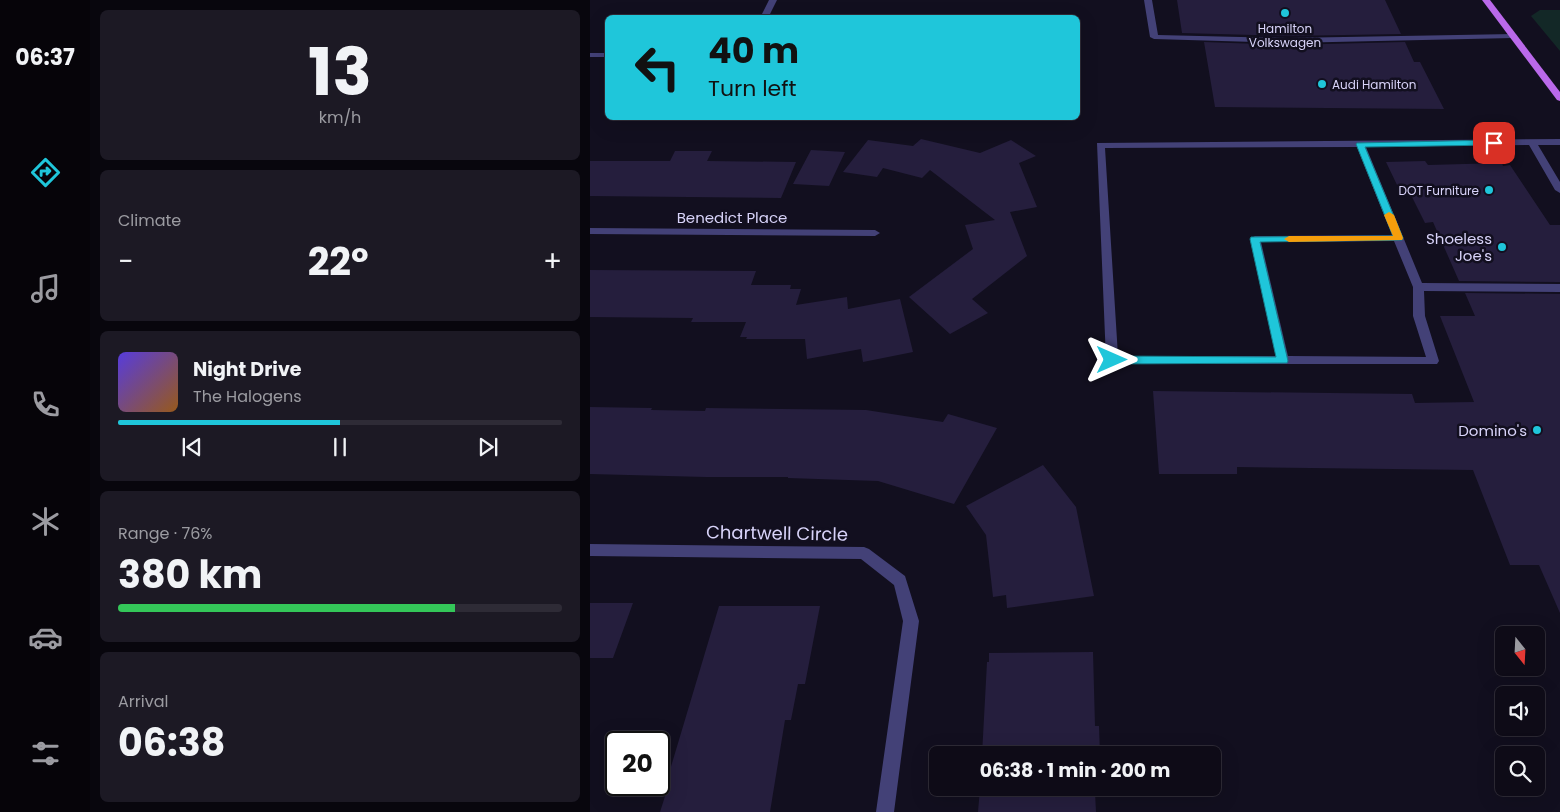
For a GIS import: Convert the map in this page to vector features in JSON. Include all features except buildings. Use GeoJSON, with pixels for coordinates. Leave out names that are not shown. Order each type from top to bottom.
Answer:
{"type":"FeatureCollection","features":[{"type":"Feature","properties":{"kind":"main road"},"geometry":{"type":"LineString","coordinates":[[1486,0],[1560,98]]}},
{"type":"Feature","properties":{"kind":"street"},"geometry":{"type":"LineString","coordinates":[[766,15],[773,0]]}},
{"type":"Feature","properties":{"kind":"street"},"geometry":{"type":"LineString","coordinates":[[1148,0],[1154,37],[1186,39],[1351,40],[1421,36],[1513,36]]}},
{"type":"Feature","properties":{"kind":"street"},"geometry":{"type":"LineString","coordinates":[[590,55],[605,55]]}},
{"type":"Feature","properties":{"kind":"street"},"geometry":{"type":"LineString","coordinates":[[1532,142],[1560,190]]}},
{"type":"Feature","properties":{"kind":"street"},"geometry":{"type":"LineString","coordinates":[[1360,144],[1418,287],[1419,316],[1433,361],[1112,360],[1100,145],[1560,142]]}},
{"type":"Feature","properties":{"kind":"street","name":"Benedict Place"},"geometry":{"type":"LineString","coordinates":[[590,231],[875,233]]}},
{"type":"Feature","properties":{"kind":"street"},"geometry":{"type":"LineString","coordinates":[[1283,361],[1255,239],[1399,238]]}},
{"type":"Feature","properties":{"kind":"street"},"geometry":{"type":"LineString","coordinates":[[1418,287],[1560,288]]}},
{"type":"Feature","properties":{"kind":"street","name":"Chartwell Circle"},"geometry":{"type":"LineString","coordinates":[[590,550],[864,553],[900,581],[911,621],[885,812]]}},
{"type":"Feature","properties":{"kind":"green space"},"geometry":{"type":"Polygon","coordinates":[[[1540,10],[1560,10],[1560,51],[1531,16],[1540,10]]]}},
{"type":"Feature","properties":{"kind":"slow traffic"},"geometry":{"type":"LineString","coordinates":[[1289,239],[1399,238],[1389,215]]}},
{"type":"Feature","properties":{"kind":"place","name":"Hamilton Volkswagen"},"geometry":{"type":"Point","coordinates":[1285,13]}},
{"type":"Feature","properties":{"kind":"place","name":"Audi Hamilton"},"geometry":{"type":"Point","coordinates":[1322,84]}},
{"type":"Feature","properties":{"kind":"place","name":"DOT Furniture"},"geometry":{"type":"Point","coordinates":[1489,190]}},
{"type":"Feature","properties":{"kind":"place","name":"Shoeless Joe's"},"geometry":{"type":"Point","coordinates":[1502,247]}},
{"type":"Feature","properties":{"kind":"place","name":"Domino's"},"geometry":{"type":"Point","coordinates":[1537,430]}},
{"type":"Feature","properties":{"kind":"route"},"geometry":{"type":"LineString","coordinates":[[1112,360],[1283,361],[1255,239],[1399,238],[1360,144],[1494,143]]}}]}
